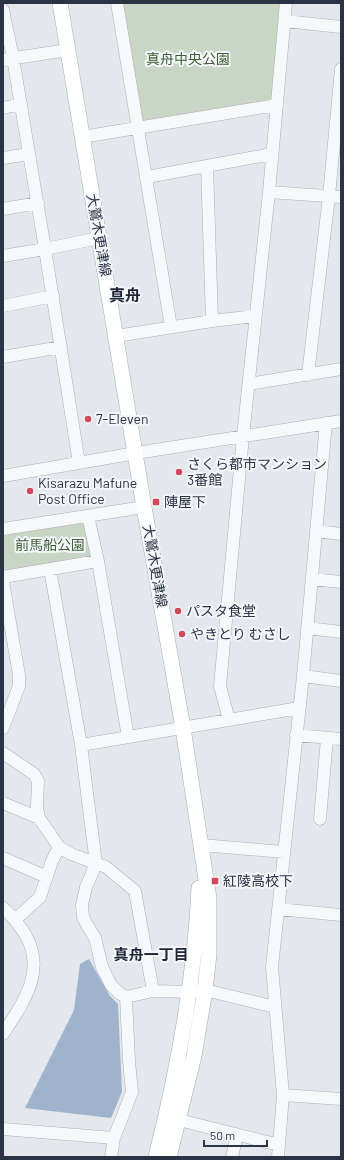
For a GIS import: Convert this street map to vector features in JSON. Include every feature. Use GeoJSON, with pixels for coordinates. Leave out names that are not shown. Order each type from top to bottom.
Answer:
{"type":"FeatureCollection","features":[{"type":"Feature","properties":{"kind":"main road","name":"大鷲木更津線"},"geometry":{"type":"LineString","coordinates":[[60,3],[144,507],[183,728],[201,845]]}},
{"type":"Feature","properties":{"kind":"main road"},"geometry":{"type":"LineString","coordinates":[[156,1157],[172,1118],[194,1056],[205,990],[209,954],[209,899],[201,845]]}},
{"type":"Feature","properties":{"kind":"main road"},"geometry":{"type":"LineString","coordinates":[[169,1157],[172,1118],[190,992],[198,911],[201,845]]}},
{"type":"Feature","properties":{"kind":"street"},"geometry":{"type":"LineString","coordinates":[[117,3],[171,327]]}},
{"type":"Feature","properties":{"kind":"street"},"geometry":{"type":"LineString","coordinates":[[229,720],[220,686],[243,436],[269,192],[286,3]]}},
{"type":"Feature","properties":{"kind":"street"},"geometry":{"type":"LineString","coordinates":[[3,10],[8,59],[21,104],[46,249],[79,462]]}},
{"type":"Feature","properties":{"kind":"street"},"geometry":{"type":"LineString","coordinates":[[285,21],[341,27]]}},
{"type":"Feature","properties":{"kind":"street"},"geometry":{"type":"LineString","coordinates":[[8,59],[67,50]]}},
{"type":"Feature","properties":{"kind":"street"},"geometry":{"type":"LineString","coordinates":[[308,375],[335,196],[341,69]]}},
{"type":"Feature","properties":{"kind":"street"},"geometry":{"type":"LineString","coordinates":[[3,108],[21,104]]}},
{"type":"Feature","properties":{"kind":"street"},"geometry":{"type":"LineString","coordinates":[[82,137],[277,105]]}},
{"type":"Feature","properties":{"kind":"street"},"geometry":{"type":"LineString","coordinates":[[3,158],[29,154]]}},
{"type":"Feature","properties":{"kind":"street"},"geometry":{"type":"LineString","coordinates":[[147,177],[272,154]]}},
{"type":"Feature","properties":{"kind":"street"},"geometry":{"type":"LineString","coordinates":[[207,166],[212,321]]}},
{"type":"Feature","properties":{"kind":"street"},"geometry":{"type":"LineString","coordinates":[[269,192],[335,196]]}},
{"type":"Feature","properties":{"kind":"street"},"geometry":{"type":"LineString","coordinates":[[3,209],[38,203]]}},
{"type":"Feature","properties":{"kind":"street"},"geometry":{"type":"LineString","coordinates":[[3,256],[99,238]]}},
{"type":"Feature","properties":{"kind":"street"},"geometry":{"type":"LineString","coordinates":[[3,306],[53,296]]}},
{"type":"Feature","properties":{"kind":"street"},"geometry":{"type":"LineString","coordinates":[[116,336],[255,316]]}},
{"type":"Feature","properties":{"kind":"street"},"geometry":{"type":"LineString","coordinates":[[3,356],[61,347]]}},
{"type":"Feature","properties":{"kind":"street"},"geometry":{"type":"LineString","coordinates":[[249,384],[341,369]]}},
{"type":"Feature","properties":{"kind":"street"},"geometry":{"type":"LineString","coordinates":[[3,476],[79,462],[341,421]]}},
{"type":"Feature","properties":{"kind":"street"},"geometry":{"type":"LineString","coordinates":[[172,1118],[237,1135],[278,1151],[284,1094],[272,967],[303,676],[326,423]]}},
{"type":"Feature","properties":{"kind":"street"},"geometry":{"type":"LineString","coordinates":[[3,529],[144,507]]}},
{"type":"Feature","properties":{"kind":"street"},"geometry":{"type":"LineString","coordinates":[[88,516],[98,561],[128,737]]}},
{"type":"Feature","properties":{"kind":"street"},"geometry":{"type":"LineString","coordinates":[[316,531],[341,534]]}},
{"type":"Feature","properties":{"kind":"street"},"geometry":{"type":"LineString","coordinates":[[3,577],[98,561]]}},
{"type":"Feature","properties":{"kind":"street"},"geometry":{"type":"LineString","coordinates":[[50,569],[81,746],[96,864],[86,887],[82,905],[83,917],[95,938],[102,967],[111,985],[119,993],[126,997],[153,991],[190,992],[205,990],[275,1007]]}},
{"type":"Feature","properties":{"kind":"street"},"geometry":{"type":"LineString","coordinates":[[312,579],[341,582]]}},
{"type":"Feature","properties":{"kind":"street"},"geometry":{"type":"LineString","coordinates":[[3,582],[19,675],[18,686],[3,728]]}},
{"type":"Feature","properties":{"kind":"street"},"geometry":{"type":"LineString","coordinates":[[307,628],[341,632]]}},
{"type":"Feature","properties":{"kind":"street"},"geometry":{"type":"LineString","coordinates":[[303,676],[341,681]]}},
{"type":"Feature","properties":{"kind":"street"},"geometry":{"type":"LineString","coordinates":[[81,746],[299,708]]}},
{"type":"Feature","properties":{"kind":"street"},"geometry":{"type":"LineString","coordinates":[[296,734],[341,739]]}},
{"type":"Feature","properties":{"kind":"street"},"geometry":{"type":"LineString","coordinates":[[320,819],[327,738]]}},
{"type":"Feature","properties":{"kind":"street"},"geometry":{"type":"LineString","coordinates":[[3,753],[34,774],[38,781],[37,807],[39,818],[59,847],[71,854],[106,867],[135,891],[153,991]]}},
{"type":"Feature","properties":{"kind":"street"},"geometry":{"type":"LineString","coordinates":[[3,803],[39,818]]}},
{"type":"Feature","properties":{"kind":"street"},"geometry":{"type":"LineString","coordinates":[[201,845],[284,852]]}},
{"type":"Feature","properties":{"kind":"street"},"geometry":{"type":"LineString","coordinates":[[16,919],[40,897],[59,847]]}},
{"type":"Feature","properties":{"kind":"street"},"geometry":{"type":"LineString","coordinates":[[3,858],[47,877]]}},
{"type":"Feature","properties":{"kind":"street"},"geometry":{"type":"LineString","coordinates":[[3,908],[16,919],[30,943],[34,965],[31,983],[25,998],[3,1034]]}},
{"type":"Feature","properties":{"kind":"street"},"geometry":{"type":"LineString","coordinates":[[278,909],[341,915]]}},
{"type":"Feature","properties":{"kind":"street"},"geometry":{"type":"LineString","coordinates":[[111,1157],[114,1138],[132,1092],[126,997]]}},
{"type":"Feature","properties":{"kind":"street"},"geometry":{"type":"LineString","coordinates":[[284,1094],[341,1099]]}},
{"type":"Feature","properties":{"kind":"street"},"geometry":{"type":"LineString","coordinates":[[3,1129],[114,1138]]}},
{"type":"Feature","properties":{"kind":"street"},"geometry":{"type":"LineString","coordinates":[[232,1157],[237,1135]]}},
{"type":"Feature","properties":{"kind":"green space","name":"真舟中央公園"},"geometry":{"type":"Polygon","coordinates":[[[122,3],[280,3],[272,101],[142,123],[122,3]]]}},
{"type":"Feature","properties":{"kind":"green space","name":"前馬船公園"},"geometry":{"type":"Polygon","coordinates":[[[87,518],[96,559],[4,574],[3,531],[87,518]]]}},
{"type":"Feature","properties":{"kind":"water"},"geometry":{"type":"Polygon","coordinates":[[[89,959],[110,996],[118,1004],[122,1092],[111,1118],[25,1108],[74,1010],[80,964],[89,959]]]}},
{"type":"Feature","properties":{"kind":"place","name":"7-Eleven"},"geometry":{"type":"Point","coordinates":[88,419]}},
{"type":"Feature","properties":{"kind":"place","name":"さくら都市マンション 3番館"},"geometry":{"type":"Point","coordinates":[179,472]}},
{"type":"Feature","properties":{"kind":"place","name":"Kisarazu Mafune Post Office"},"geometry":{"type":"Point","coordinates":[30,491]}},
{"type":"Feature","properties":{"kind":"place","name":"陣屋下"},"geometry":{"type":"Point","coordinates":[156,502]}},
{"type":"Feature","properties":{"kind":"place","name":"パスタ食堂"},"geometry":{"type":"Point","coordinates":[178,611]}},
{"type":"Feature","properties":{"kind":"place","name":"やきとり むさし"},"geometry":{"type":"Point","coordinates":[182,634]}},
{"type":"Feature","properties":{"kind":"place","name":"紅陵高校下"},"geometry":{"type":"Point","coordinates":[215,881]}},
{"type":"Feature","properties":{"kind":"district","name":"真舟"},"geometry":{"type":"Point","coordinates":[125,295]}},
{"type":"Feature","properties":{"kind":"district","name":"真舟一丁目"},"geometry":{"type":"Point","coordinates":[151,955]}}]}
